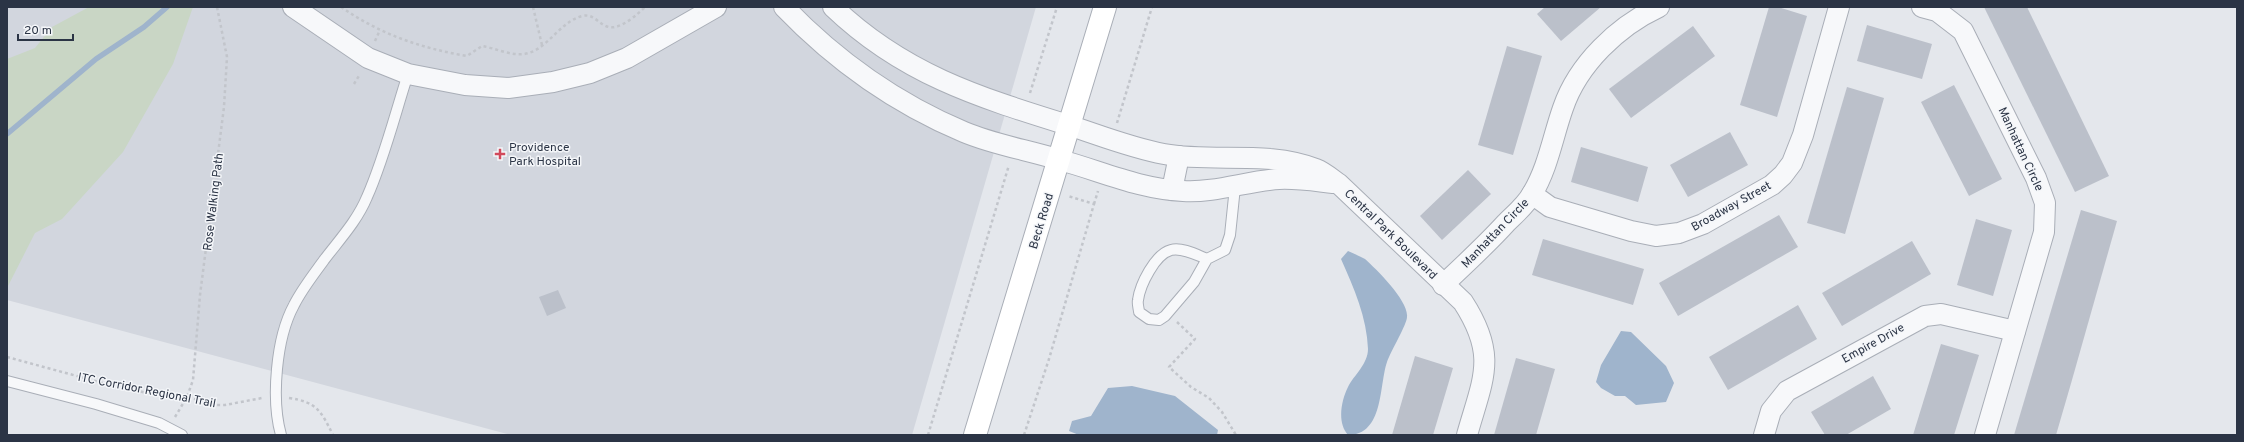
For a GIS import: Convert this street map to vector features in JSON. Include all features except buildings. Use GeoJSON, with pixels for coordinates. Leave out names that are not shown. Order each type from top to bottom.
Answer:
{"type":"FeatureCollection","features":[{"type":"Feature","properties":{"kind":"main road","name":"Beck Road"},"geometry":{"type":"LineString","coordinates":[[975,435],[1060,160],[1105,7]]}},
{"type":"Feature","properties":{"kind":"street"},"geometry":{"type":"LineString","coordinates":[[292,7],[368,58],[408,74],[465,85],[508,88],[553,82],[590,73],[627,58],[716,7]]}},
{"type":"Feature","properties":{"kind":"street","name":"Central Park Boulevard"},"geometry":{"type":"LineString","coordinates":[[784,7],[815,39],[850,67],[893,96],[964,132],[1005,146],[1060,160],[1114,178],[1151,188],[1184,192],[1235,187],[1278,179],[1339,184]]}},
{"type":"Feature","properties":{"kind":"street","name":"Central Park Boulevard"},"geometry":{"type":"LineString","coordinates":[[833,7],[867,36],[908,64],[946,84],[988,100],[1120,142],[1163,154],[1204,159],[1274,158],[1294,162],[1318,170],[1339,184],[1443,285]]}},
{"type":"Feature","properties":{"kind":"street","name":"Manhattan Circle"},"geometry":{"type":"LineString","coordinates":[[1443,285],[1498,232],[1532,194],[1543,168],[1564,106],[1585,68],[1598,51],[1613,37],[1644,14],[1659,7]]}},
{"type":"Feature","properties":{"kind":"street","name":"Broadway Street"},"geometry":{"type":"LineString","coordinates":[[1532,194],[1550,207],[1631,231],[1656,236],[1679,233],[1703,224],[1772,185],[1783,175],[1792,163],[1803,135],[1839,7]]}},
{"type":"Feature","properties":{"kind":"street","name":"Manhattan Circle"},"geometry":{"type":"LineString","coordinates":[[1922,7],[1937,11],[1963,32],[2036,178],[2045,203],[2044,232],[1985,435]]}},
{"type":"Feature","properties":{"kind":"street"},"geometry":{"type":"LineString","coordinates":[[1172,190],[1179,156]]}},
{"type":"Feature","properties":{"kind":"street"},"geometry":{"type":"LineString","coordinates":[[1235,187],[1238,159]]}},
{"type":"Feature","properties":{"kind":"street"},"geometry":{"type":"LineString","coordinates":[[1443,285],[1463,302],[1482,336],[1485,353],[1484,373],[1467,435]]}},
{"type":"Feature","properties":{"kind":"street","name":"Empire Drive"},"geometry":{"type":"LineString","coordinates":[[1764,435],[1770,411],[1786,391],[1925,316],[1941,314],[2015,331]]}},
{"type":"Feature","properties":{"kind":"lane"},"geometry":{"type":"LineString","coordinates":[[281,435],[277,415],[276,371],[281,342],[293,306],[324,260],[355,222],[367,197],[408,74]]}},
{"type":"Feature","properties":{"kind":"lane"},"geometry":{"type":"LineString","coordinates":[[1207,259],[1181,250],[1171,250],[1155,262],[1145,278],[1137,301],[1140,312],[1149,318],[1159,320],[1167,314],[1194,282],[1207,259],[1224,250],[1230,235],[1235,187]]}},
{"type":"Feature","properties":{"kind":"lane"},"geometry":{"type":"LineString","coordinates":[[7,381],[141,418],[170,428],[182,435]]}},
{"type":"Feature","properties":{"kind":"path","name":"Rose Walking Path"},"geometry":{"type":"LineString","coordinates":[[187,397],[193,380],[196,356],[200,295],[227,75],[227,57],[217,7]]}},
{"type":"Feature","properties":{"kind":"path"},"geometry":{"type":"LineString","coordinates":[[341,7],[364,23],[392,36],[444,52],[467,56],[482,46],[524,54],[542,45],[571,20],[584,15],[590,16],[609,27],[617,27],[645,7]]}},
{"type":"Feature","properties":{"kind":"path"},"geometry":{"type":"LineString","coordinates":[[533,7],[542,45]]}},
{"type":"Feature","properties":{"kind":"path"},"geometry":{"type":"LineString","coordinates":[[1140,46],[1152,7]]}},
{"type":"Feature","properties":{"kind":"path"},"geometry":{"type":"LineString","coordinates":[[928,435],[1006,176]]}},
{"type":"Feature","properties":{"kind":"path"},"geometry":{"type":"LineString","coordinates":[[1024,435],[1049,359],[1094,204],[1050,191]]}},
{"type":"Feature","properties":{"kind":"path"},"geometry":{"type":"LineString","coordinates":[[1167,314],[1195,339],[1169,367],[1191,387],[1209,398],[1222,412],[1236,435]]}},
{"type":"Feature","properties":{"kind":"path","name":"ITC Corridor Regional Trail"},"geometry":{"type":"LineString","coordinates":[[7,357],[110,385],[152,394],[187,397],[225,405],[264,398]]}},
{"type":"Feature","properties":{"kind":"path"},"geometry":{"type":"LineString","coordinates":[[287,397],[314,405],[322,413],[333,435]]}},
{"type":"Feature","properties":{"kind":"shaded area","name":"Providence Park Hospital"},"geometry":{"type":"Polygon","coordinates":[[[7,7],[1036,7],[912,435],[511,435],[7,300],[7,7]]]}},
{"type":"Feature","properties":{"kind":"green space"},"geometry":{"type":"Polygon","coordinates":[[[89,7],[193,7],[173,64],[123,152],[62,219],[35,233],[7,288],[7,59],[35,48],[52,27],[89,7]]]}},
{"type":"Feature","properties":{"kind":"water"},"geometry":{"type":"Polygon","coordinates":[[[1348,251],[1365,259],[1384,278],[1403,303],[1407,317],[1387,362],[1381,395],[1374,418],[1368,427],[1360,433],[1348,435],[1342,424],[1342,405],[1348,387],[1366,360],[1368,349],[1362,315],[1355,292],[1341,259],[1348,251]]]}},
{"type":"Feature","properties":{"kind":"water"},"geometry":{"type":"Polygon","coordinates":[[[1621,331],[1631,332],[1666,366],[1674,383],[1666,402],[1636,405],[1625,396],[1615,396],[1601,388],[1596,382],[1601,365],[1621,331]]]}},
{"type":"Feature","properties":{"kind":"water"},"geometry":{"type":"Polygon","coordinates":[[[1132,386],[1175,396],[1218,430],[1217,435],[1079,435],[1069,431],[1072,421],[1091,416],[1108,388],[1132,386]]]}},
{"type":"Feature","properties":{"kind":"waterway"},"geometry":{"type":"LineString","coordinates":[[7,134],[96,59],[144,27],[167,7]]}},
{"type":"Feature","properties":{"kind":"place","name":"Providence Park Hospital"},"geometry":{"type":"Point","coordinates":[500,154]}}]}
